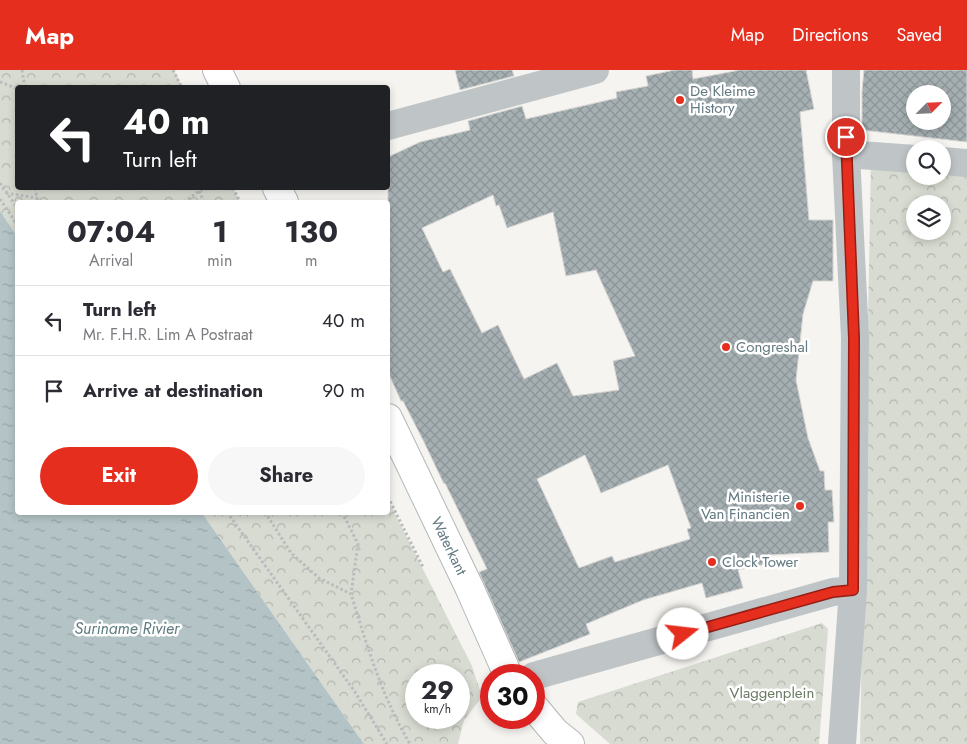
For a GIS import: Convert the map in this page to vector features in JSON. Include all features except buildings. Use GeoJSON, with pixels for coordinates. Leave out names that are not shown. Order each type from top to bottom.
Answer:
{"type":"FeatureCollection","features":[{"type":"Feature","properties":{"kind":"main road"},"geometry":{"type":"LineString","coordinates":[[218,70],[225,85]]}},
{"type":"Feature","properties":{"kind":"main road","name":"Waterkant"},"geometry":{"type":"LineString","coordinates":[[390,422],[469,587],[503,664]]}},
{"type":"Feature","properties":{"kind":"main road"},"geometry":{"type":"LineString","coordinates":[[545,720],[570,744]]}},
{"type":"Feature","properties":{"kind":"street"},"geometry":{"type":"LineString","coordinates":[[390,125],[594,70]]}},
{"type":"Feature","properties":{"kind":"street"},"geometry":{"type":"LineString","coordinates":[[842,744],[853,590],[854,338],[846,154],[846,70]]}},
{"type":"Feature","properties":{"kind":"street"},"geometry":{"type":"LineString","coordinates":[[846,154],[906,158]]}},
{"type":"Feature","properties":{"kind":"street"},"geometry":{"type":"LineString","coordinates":[[951,162],[967,163]]}},
{"type":"Feature","properties":{"kind":"street"},"geometry":{"type":"LineString","coordinates":[[545,673],[833,592],[853,590]]}},
{"type":"Feature","properties":{"kind":"path"},"geometry":{"type":"LineString","coordinates":[[22,70],[24,85]]}},
{"type":"Feature","properties":{"kind":"path"},"geometry":{"type":"LineString","coordinates":[[173,70],[180,85]]}},
{"type":"Feature","properties":{"kind":"path"},"geometry":{"type":"LineString","coordinates":[[0,82],[15,88]]}},
{"type":"Feature","properties":{"kind":"path"},"geometry":{"type":"LineString","coordinates":[[0,183],[15,205]]}},
{"type":"Feature","properties":{"kind":"path"},"geometry":{"type":"LineString","coordinates":[[6,193],[37,198],[35,190]]}},
{"type":"Feature","properties":{"kind":"path"},"geometry":{"type":"LineString","coordinates":[[187,200],[202,190]]}},
{"type":"Feature","properties":{"kind":"path"},"geometry":{"type":"LineString","coordinates":[[199,191],[203,200]]}},
{"type":"Feature","properties":{"kind":"path"},"geometry":{"type":"LineString","coordinates":[[0,199],[15,222]]}},
{"type":"Feature","properties":{"kind":"path"},"geometry":{"type":"LineString","coordinates":[[228,515],[355,692],[387,744]]}},
{"type":"Feature","properties":{"kind":"path"},"geometry":{"type":"LineString","coordinates":[[267,515],[291,553],[319,578],[351,594]]}},
{"type":"Feature","properties":{"kind":"path"},"geometry":{"type":"LineString","coordinates":[[344,515],[358,544],[351,594],[371,660],[398,724],[410,744]]}},
{"type":"Feature","properties":{"kind":"green space"},"geometry":{"type":"Polygon","coordinates":[[[0,70],[174,70],[181,85],[15,85],[15,190],[234,190],[239,200],[15,200],[15,233],[0,211],[0,70]]]}},
{"type":"Feature","properties":{"kind":"green space"},"geometry":{"type":"Polygon","coordinates":[[[871,161],[906,164],[906,185],[951,185],[951,168],[967,169],[967,744],[860,744],[871,161]]]}},
{"type":"Feature","properties":{"kind":"green space"},"geometry":{"type":"Polygon","coordinates":[[[390,504],[472,666],[480,691],[480,700],[470,712],[470,664],[405,664],[405,729],[462,729],[458,744],[364,744],[203,515],[390,515],[390,504]]]}},
{"type":"Feature","properties":{"kind":"green space","name":"Vlaggenplein"},"geometry":{"type":"Polygon","coordinates":[[[822,623],[828,629],[819,744],[610,744],[576,714],[578,702],[822,623]]]}},
{"type":"Feature","properties":{"kind":"water","name":"Suriname Rivier"},"geometry":{"type":"Polygon","coordinates":[[[0,211],[15,233],[15,515],[203,515],[364,744],[0,744],[0,211]]]}},
{"type":"Feature","properties":{"kind":"place","name":"De Kleime History"},"geometry":{"type":"Point","coordinates":[680,100]}},
{"type":"Feature","properties":{"kind":"place","name":"Congreshal"},"geometry":{"type":"Point","coordinates":[726,347]}},
{"type":"Feature","properties":{"kind":"place","name":"Ministerie Van Financien"},"geometry":{"type":"Point","coordinates":[800,506]}},
{"type":"Feature","properties":{"kind":"place","name":"Clock Tower"},"geometry":{"type":"Point","coordinates":[712,562]}},
{"type":"Feature","properties":{"kind":"route"},"geometry":{"type":"LineString","coordinates":[[683,634],[833,592],[853,590],[854,338],[846,137]]}}]}
